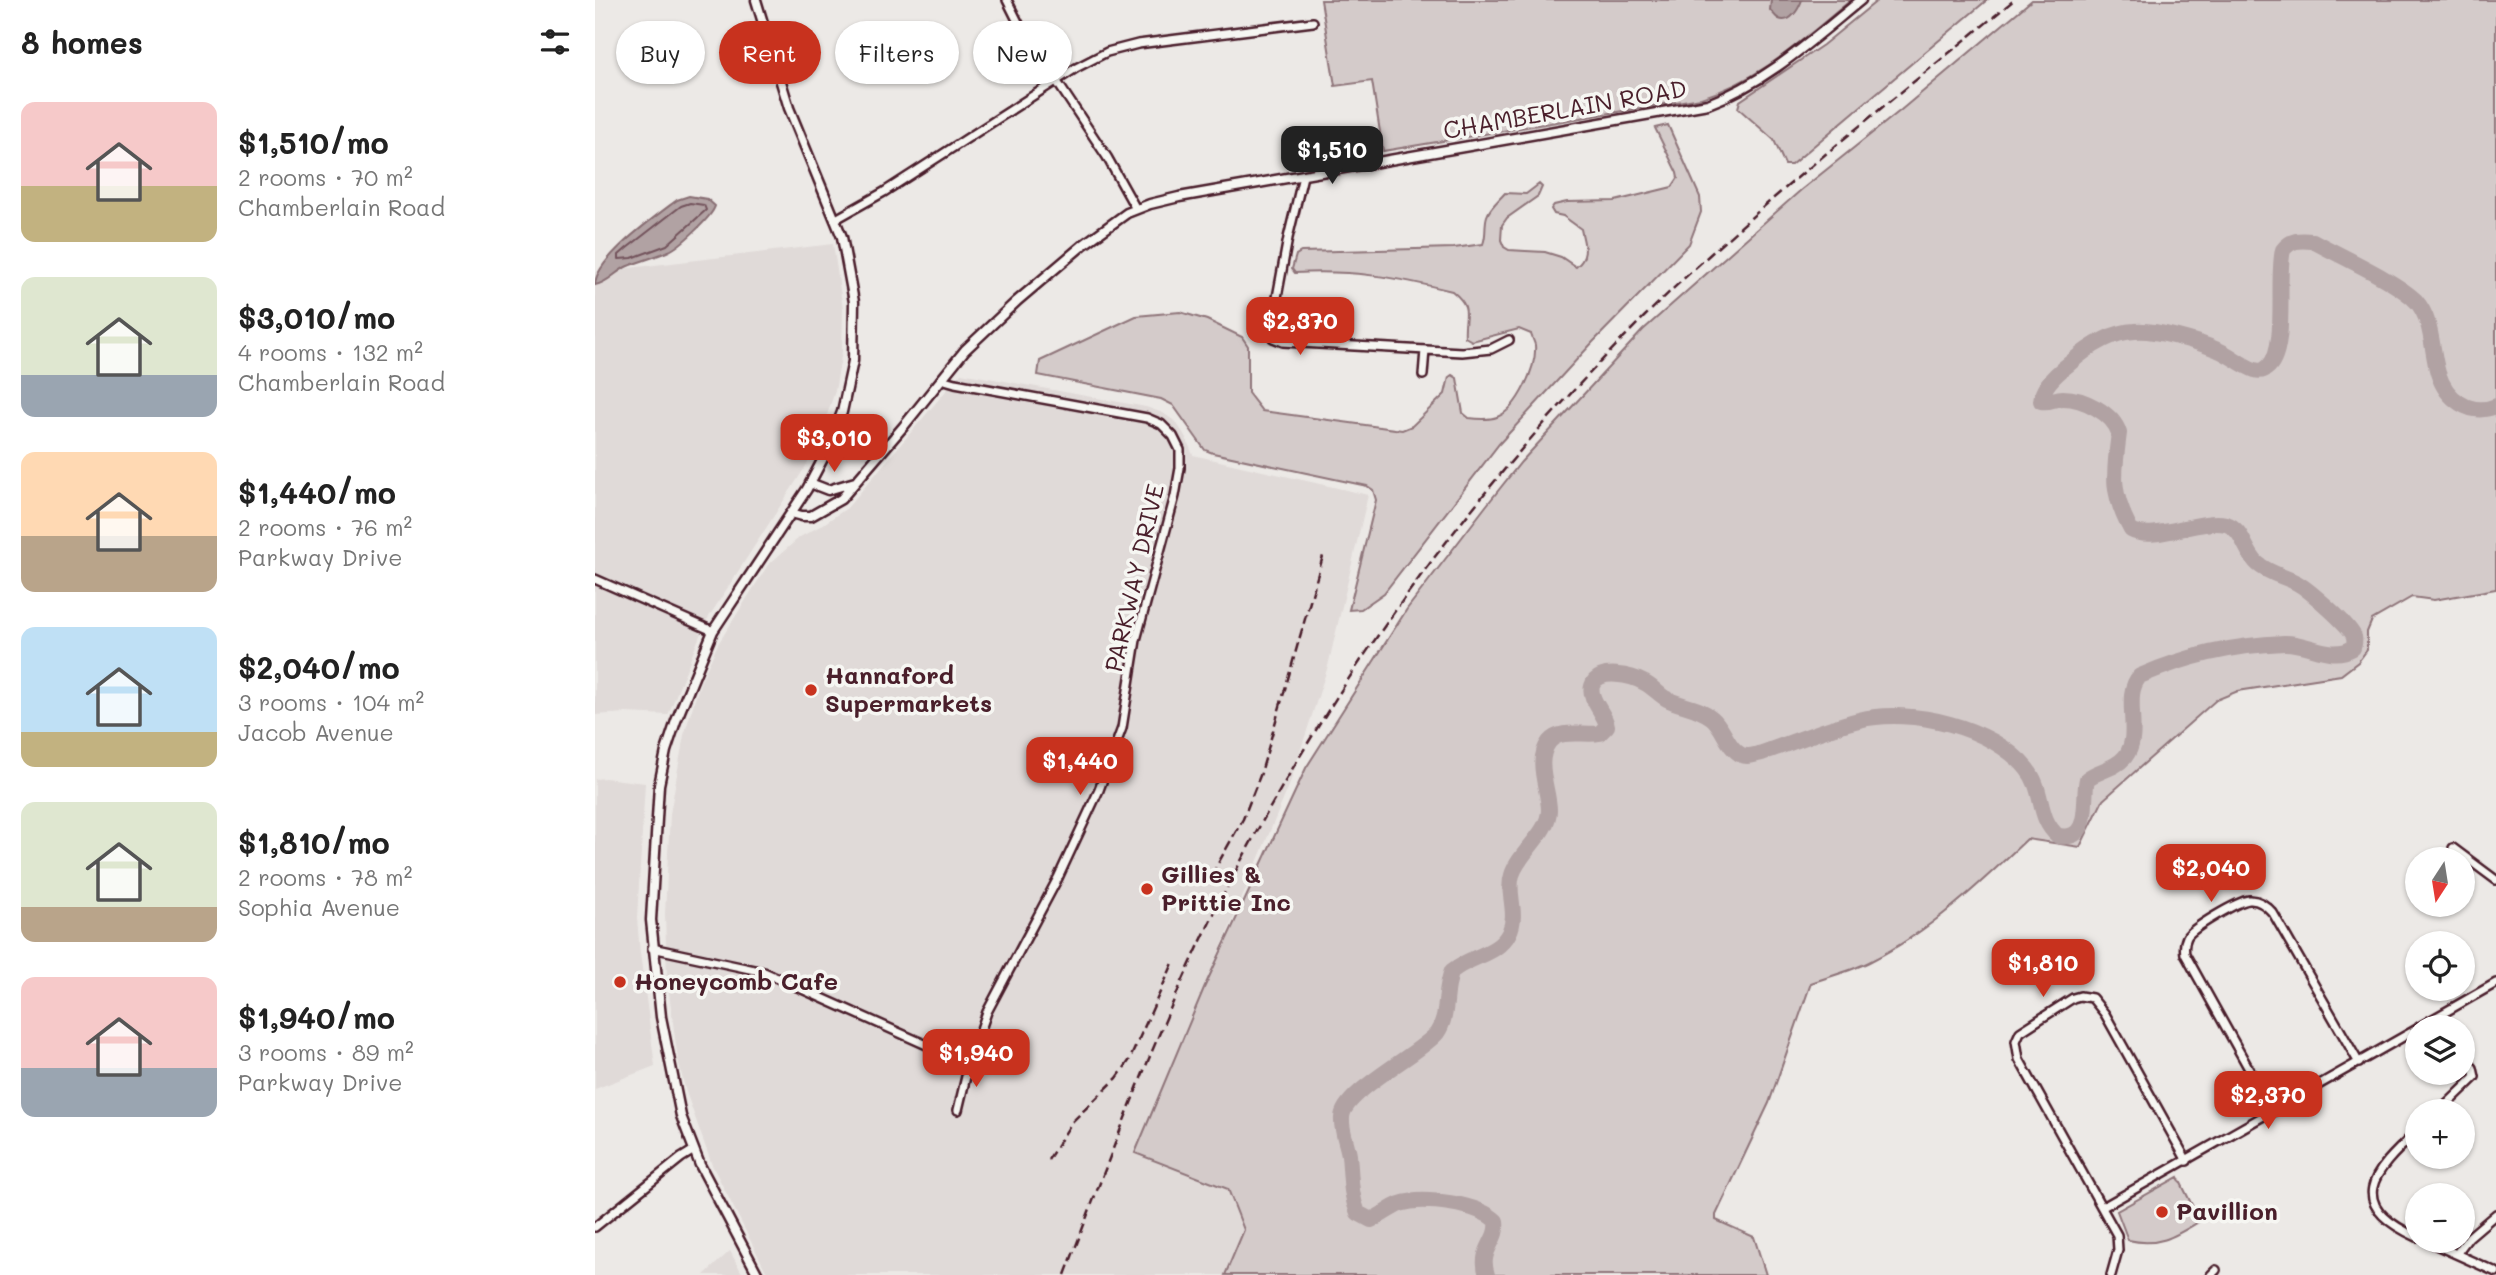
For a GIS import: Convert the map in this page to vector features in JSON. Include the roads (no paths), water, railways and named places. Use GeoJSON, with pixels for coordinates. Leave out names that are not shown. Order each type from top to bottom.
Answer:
{"type":"FeatureCollection","features":[{"type":"Feature","properties":{"kind":"street"},"geometry":{"type":"LineString","coordinates":[[756,0],[789,108],[836,219],[853,287],[853,361],[837,426],[810,483],[713,631],[676,720],[659,785],[651,898],[652,948],[676,1099],[694,1150],[758,1275]]}},
{"type":"Feature","properties":{"kind":"street"},"geometry":{"type":"LineString","coordinates":[[1007,0],[1018,21]]}},
{"type":"Feature","properties":{"kind":"street","name":"CHAMBERLAIN ROAD"},"geometry":{"type":"LineString","coordinates":[[791,513],[806,517],[841,499],[965,350],[1017,301],[1100,232],[1136,209],[1165,200],[1708,104],[1737,92],[1767,74],[1861,0]]}},
{"type":"Feature","properties":{"kind":"street"},"geometry":{"type":"LineString","coordinates":[[1072,71],[1091,59],[1122,47],[1313,22]]}},
{"type":"Feature","properties":{"kind":"street"},"geometry":{"type":"LineString","coordinates":[[836,219],[884,192],[1050,84]]}},
{"type":"Feature","properties":{"kind":"street"},"geometry":{"type":"LineString","coordinates":[[1057,84],[1107,157],[1136,209]]}},
{"type":"Feature","properties":{"kind":"street"},"geometry":{"type":"LineString","coordinates":[[1303,176],[1272,324],[1273,338],[1283,342],[1477,352],[1491,349],[1509,340]]}},
{"type":"Feature","properties":{"kind":"street"},"geometry":{"type":"LineString","coordinates":[[1423,374],[1425,350]]}},
{"type":"Feature","properties":{"kind":"street","name":"PARKWAY DRIVE"},"geometry":{"type":"LineString","coordinates":[[941,379],[1154,420],[1173,436],[1181,458],[1175,496],[1136,640],[1125,716],[1118,743],[1058,878],[1028,938],[994,996],[975,1040],[958,1110]]}},
{"type":"Feature","properties":{"kind":"street"},"geometry":{"type":"LineString","coordinates":[[810,483],[828,490],[857,481]]}},
{"type":"Feature","properties":{"kind":"street"},"geometry":{"type":"LineString","coordinates":[[595,579],[713,631]]}},
{"type":"Feature","properties":{"kind":"street"},"geometry":{"type":"LineString","coordinates":[[2475,864],[2496,880]]}},
{"type":"Feature","properties":{"kind":"street"},"geometry":{"type":"LineString","coordinates":[[2273,1112],[2185,954],[2185,941],[2190,933],[2239,903],[2256,901],[2273,913],[2359,1063]]}},
{"type":"Feature","properties":{"kind":"street"},"geometry":{"type":"LineString","coordinates":[[652,948],[764,972],[969,1063]]}},
{"type":"Feature","properties":{"kind":"street"},"geometry":{"type":"LineString","coordinates":[[2440,1015],[2496,983]]}},
{"type":"Feature","properties":{"kind":"street"},"geometry":{"type":"LineString","coordinates":[[2111,1275],[2118,1242],[2115,1230],[2022,1066],[2016,1045],[2017,1036],[2025,1027],[2073,998],[2092,998],[2100,1006],[2187,1161]]}},
{"type":"Feature","properties":{"kind":"street"},"geometry":{"type":"LineString","coordinates":[[2103,1207],[2405,1036]]}},
{"type":"Feature","properties":{"kind":"street"},"geometry":{"type":"LineString","coordinates":[[2452,1099],[2467,1085]]}},
{"type":"Feature","properties":{"kind":"street"},"geometry":{"type":"LineString","coordinates":[[2405,1144],[2380,1168],[2372,1195],[2375,1207],[2385,1219],[2405,1230]]}},
{"type":"Feature","properties":{"kind":"street"},"geometry":{"type":"LineString","coordinates":[[595,1227],[694,1150]]}},
{"type":"Feature","properties":{"kind":"street"},"geometry":{"type":"LineString","coordinates":[[2475,1232],[2496,1214]]}},
{"type":"Feature","properties":{"kind":"street"},"geometry":{"type":"LineString","coordinates":[[2457,1253],[2496,1272]]}},
{"type":"Feature","properties":{"kind":"water"},"geometry":{"type":"Polygon","coordinates":[[[1771,0],[1802,0],[1794,14],[1783,20],[1770,10],[1771,0]]]}},
{"type":"Feature","properties":{"kind":"water"},"geometry":{"type":"Polygon","coordinates":[[[689,196],[707,199],[715,206],[695,231],[669,251],[628,266],[595,285],[605,263],[615,251],[677,200],[689,196]]]}},
{"type":"Feature","properties":{"kind":"waterway"},"geometry":{"type":"LineString","coordinates":[[1487,1275],[1485,1259],[1496,1228],[1496,1221],[1488,1215],[1464,1206],[1436,1201],[1400,1204],[1371,1220],[1358,1213],[1352,1192],[1342,1118],[1345,1108],[1354,1097],[1437,1033],[1444,1018],[1452,971],[1491,951],[1509,933],[1513,918],[1510,889],[1512,875],[1548,818],[1542,767],[1545,750],[1549,742],[1560,735],[1600,733],[1607,726],[1592,696],[1592,686],[1596,680],[1608,675],[1640,680],[1667,699],[1707,714],[1716,722],[1733,749],[1746,756],[1859,720],[1902,716],[1950,724],[1994,742],[2012,754],[2033,777],[2046,821],[2051,829],[2058,836],[2069,836],[2077,832],[2084,817],[2087,779],[2121,761],[2130,748],[2133,727],[2132,694],[2140,676],[2193,657],[2265,644],[2293,643],[2336,653],[2353,648],[2354,637],[2329,608],[2297,583],[2258,564],[2232,526],[2203,524],[2152,534],[2131,530],[2124,517],[2115,482],[2119,433],[2116,426],[2104,413],[2088,404],[2063,398],[2041,401],[2044,390],[2055,376],[2099,342],[2117,334],[2135,331],[2154,332],[2189,340],[2223,352],[2250,368],[2264,370],[2275,356],[2278,343],[2283,250],[2293,242],[2313,241],[2382,277],[2416,301],[2426,317],[2438,373],[2447,391],[2468,407],[2486,409],[2496,406]]}},
{"type":"Feature","properties":{"kind":"railway"},"geometry":{"type":"LineString","coordinates":[[1065,1275],[1151,1053],[1210,922],[1299,758],[1402,602],[1517,454],[1579,384],[1644,317],[1779,194],[2014,0]]}},
{"type":"Feature","properties":{"kind":"railway"},"geometry":{"type":"LineString","coordinates":[[1211,876],[1243,819],[1261,773],[1323,556]]}},
{"type":"Feature","properties":{"kind":"railway"},"geometry":{"type":"LineString","coordinates":[[1048,1160],[1072,1122],[1117,1078],[1129,1061],[1174,961]]}},
{"type":"Feature","properties":{"kind":"place","name":"Hannaford Supermarkets"},"geometry":{"type":"Point","coordinates":[811,690]}},
{"type":"Feature","properties":{"kind":"place","name":"Gillies & Prittie Inc"},"geometry":{"type":"Point","coordinates":[1147,889]}},
{"type":"Feature","properties":{"kind":"place","name":"Honeycomb Cafe"},"geometry":{"type":"Point","coordinates":[620,982]}},
{"type":"Feature","properties":{"kind":"place","name":"Pavillion"},"geometry":{"type":"Point","coordinates":[2162,1212]}}]}
